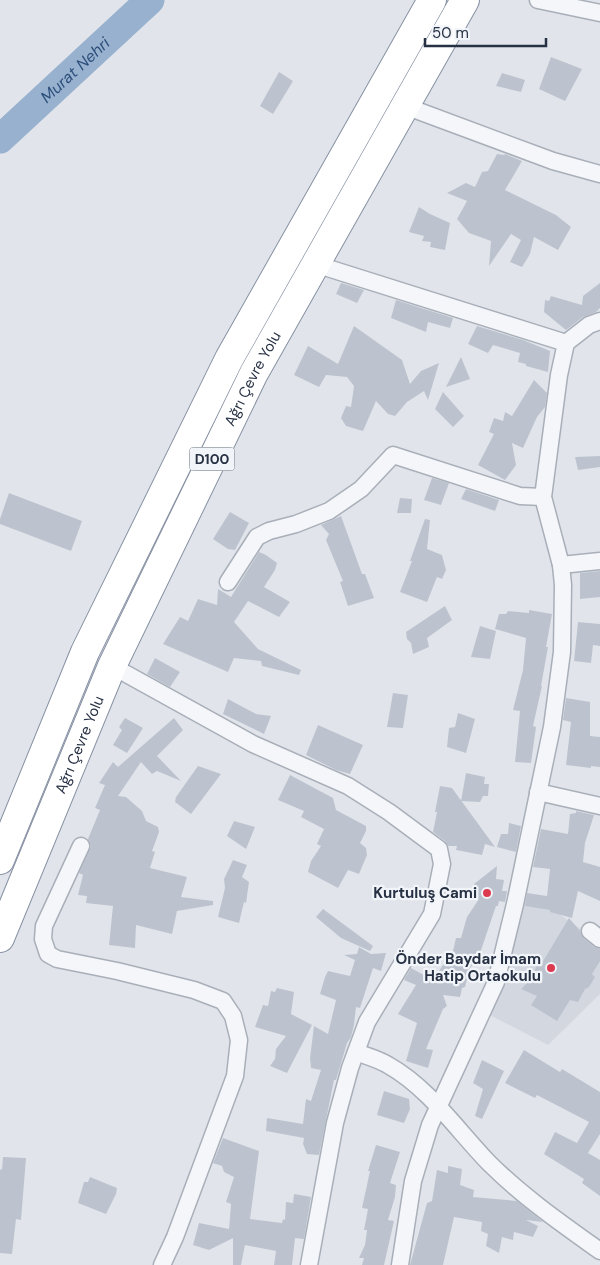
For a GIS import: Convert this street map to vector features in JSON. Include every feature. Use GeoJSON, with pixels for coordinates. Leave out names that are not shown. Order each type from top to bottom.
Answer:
{"type":"FeatureCollection","features":[{"type":"Feature","properties":{"kind":"highway","name":"Ağrı Çevre Yolu"},"geometry":{"type":"LineString","coordinates":[[0,860],[85,652],[229,359],[432,0]]}},
{"type":"Feature","properties":{"kind":"highway","name":"Ağrı Çevre Yolu"},"geometry":{"type":"LineString","coordinates":[[0,938],[112,666],[254,372],[465,0]]}},
{"type":"Feature","properties":{"kind":"street"},"geometry":{"type":"LineString","coordinates":[[538,0],[600,13]]}},
{"type":"Feature","properties":{"kind":"street"},"geometry":{"type":"LineString","coordinates":[[405,106],[553,161],[600,174]]}},
{"type":"Feature","properties":{"kind":"street"},"geometry":{"type":"LineString","coordinates":[[315,264],[566,344]]}},
{"type":"Feature","properties":{"kind":"street"},"geometry":{"type":"LineString","coordinates":[[400,1265],[413,1181],[430,1125],[496,982],[515,904],[552,727],[562,652],[563,585],[561,565],[543,497],[559,375],[566,344],[589,326],[600,322]]}},
{"type":"Feature","properties":{"kind":"street"},"geometry":{"type":"LineString","coordinates":[[228,582],[257,538],[269,531],[296,524],[329,511],[361,489],[393,455],[520,496],[543,497]]}},
{"type":"Feature","properties":{"kind":"street"},"geometry":{"type":"LineString","coordinates":[[561,565],[600,562]]}},
{"type":"Feature","properties":{"kind":"street"},"geometry":{"type":"LineString","coordinates":[[112,666],[253,744],[348,786],[439,849],[442,864],[432,914],[367,1022],[356,1052],[335,1123],[309,1265]]}},
{"type":"Feature","properties":{"kind":"street"},"geometry":{"type":"LineString","coordinates":[[538,792],[600,806]]}},
{"type":"Feature","properties":{"kind":"street"},"geometry":{"type":"LineString","coordinates":[[81,846],[44,926],[42,940],[48,954],[57,959],[117,971],[194,990],[223,1001],[233,1016],[237,1028],[239,1040],[236,1076],[175,1237],[162,1265]]}},
{"type":"Feature","properties":{"kind":"street"},"geometry":{"type":"LineString","coordinates":[[356,1052],[387,1064],[408,1078],[438,1106],[490,1164],[540,1207],[600,1251]]}},
{"type":"Feature","properties":{"kind":"shaded area","name":"Önder Baydar İmam Hatip Ortaokulu"},"geometry":{"type":"Polygon","coordinates":[[[528,893],[600,942],[600,994],[548,1045],[486,1013],[528,893]]]}},
{"type":"Feature","properties":{"kind":"building"},"geometry":{"type":"Polygon","coordinates":[[[551,57],[582,69],[565,101],[539,89],[551,57]]]}},
{"type":"Feature","properties":{"kind":"building"},"geometry":{"type":"Polygon","coordinates":[[[279,72],[293,81],[273,114],[260,106],[279,72]]]}},
{"type":"Feature","properties":{"kind":"building"},"geometry":{"type":"Polygon","coordinates":[[[502,73],[525,80],[521,92],[496,86],[502,73]]]}},
{"type":"Feature","properties":{"kind":"building"},"geometry":{"type":"Polygon","coordinates":[[[497,154],[505,154],[522,161],[505,190],[556,215],[571,227],[558,250],[534,237],[530,254],[522,267],[510,262],[521,240],[511,234],[489,266],[491,241],[469,233],[457,219],[467,201],[447,193],[466,183],[475,187],[482,172],[488,171],[497,154]]]}},
{"type":"Feature","properties":{"kind":"building"},"geometry":{"type":"Polygon","coordinates":[[[419,207],[450,223],[445,250],[430,247],[431,242],[422,241],[424,236],[409,232],[419,207]]]}},
{"type":"Feature","properties":{"kind":"building"},"geometry":{"type":"Polygon","coordinates":[[[341,283],[364,290],[357,303],[336,294],[341,283]]]}},
{"type":"Feature","properties":{"kind":"building"},"geometry":{"type":"Polygon","coordinates":[[[600,283],[600,308],[596,312],[583,317],[566,330],[544,312],[545,300],[549,301],[551,296],[582,305],[583,296],[600,283]]]}},
{"type":"Feature","properties":{"kind":"building"},"geometry":{"type":"Polygon","coordinates":[[[396,300],[453,318],[450,328],[428,322],[426,332],[391,318],[396,300]]]}},
{"type":"Feature","properties":{"kind":"building"},"geometry":{"type":"Polygon","coordinates":[[[354,326],[402,360],[410,384],[421,371],[439,363],[428,400],[424,391],[407,402],[395,416],[388,414],[376,401],[363,431],[346,426],[341,418],[346,406],[351,407],[354,386],[347,377],[326,375],[319,387],[294,375],[308,346],[338,364],[354,326]]]}},
{"type":"Feature","properties":{"kind":"building"},"geometry":{"type":"Polygon","coordinates":[[[477,326],[523,340],[550,351],[548,372],[518,362],[520,353],[493,345],[488,353],[468,344],[477,326]]]}},
{"type":"Feature","properties":{"kind":"building"},"geometry":{"type":"Polygon","coordinates":[[[461,357],[470,379],[446,387],[461,357]]]}},
{"type":"Feature","properties":{"kind":"building"},"geometry":{"type":"Polygon","coordinates":[[[534,380],[547,393],[545,407],[537,417],[523,448],[512,443],[516,465],[505,480],[478,465],[494,434],[489,432],[494,418],[503,421],[505,412],[512,416],[534,380]]]}},
{"type":"Feature","properties":{"kind":"building"},"geometry":{"type":"Polygon","coordinates":[[[443,392],[464,416],[453,427],[435,409],[443,392]]]}},
{"type":"Feature","properties":{"kind":"building"},"geometry":{"type":"Polygon","coordinates":[[[600,456],[600,467],[578,470],[575,457],[600,456]]]}},
{"type":"Feature","properties":{"kind":"building"},"geometry":{"type":"Polygon","coordinates":[[[432,478],[449,483],[441,505],[424,500],[432,478]]]}},
{"type":"Feature","properties":{"kind":"building"},"geometry":{"type":"Polygon","coordinates":[[[466,489],[499,500],[495,511],[461,499],[466,489]]]}},
{"type":"Feature","properties":{"kind":"building"},"geometry":{"type":"Polygon","coordinates":[[[9,493],[82,521],[71,551],[0,524],[9,493]]]}},
{"type":"Feature","properties":{"kind":"building"},"geometry":{"type":"Polygon","coordinates":[[[400,498],[412,499],[411,513],[397,513],[400,498]]]}},
{"type":"Feature","properties":{"kind":"building"},"geometry":{"type":"Polygon","coordinates":[[[230,512],[249,523],[235,550],[228,549],[213,539],[230,512]]]}},
{"type":"Feature","properties":{"kind":"building"},"geometry":{"type":"Polygon","coordinates":[[[341,516],[362,574],[365,574],[374,598],[348,606],[340,582],[343,581],[326,540],[329,534],[321,525],[341,516]]]}},
{"type":"Feature","properties":{"kind":"building"},"geometry":{"type":"Polygon","coordinates":[[[425,519],[430,520],[427,549],[442,555],[446,570],[442,579],[437,577],[427,602],[400,592],[425,519]]]}},
{"type":"Feature","properties":{"kind":"building"},"geometry":{"type":"Polygon","coordinates":[[[259,552],[277,563],[275,570],[264,587],[290,602],[279,617],[248,601],[234,622],[258,649],[301,670],[299,675],[262,666],[261,661],[234,658],[228,672],[163,644],[180,617],[188,621],[198,599],[217,605],[218,589],[231,597],[259,552]]]}},
{"type":"Feature","properties":{"kind":"building"},"geometry":{"type":"Polygon","coordinates":[[[600,571],[600,597],[580,599],[580,573],[600,571]]]}},
{"type":"Feature","properties":{"kind":"building"},"geometry":{"type":"Polygon","coordinates":[[[445,606],[452,620],[427,638],[429,647],[413,654],[406,632],[445,606]]]}},
{"type":"Feature","properties":{"kind":"building"},"geometry":{"type":"Polygon","coordinates":[[[529,610],[552,614],[542,686],[533,726],[536,727],[531,763],[515,762],[520,711],[513,710],[523,670],[526,638],[495,629],[499,614],[506,614],[508,611],[529,613],[529,610]]]}},
{"type":"Feature","properties":{"kind":"building"},"geometry":{"type":"Polygon","coordinates":[[[578,622],[600,624],[600,646],[593,645],[591,663],[574,661],[578,622]]]}},
{"type":"Feature","properties":{"kind":"building"},"geometry":{"type":"Polygon","coordinates":[[[480,626],[496,631],[490,659],[471,657],[480,626]]]}},
{"type":"Feature","properties":{"kind":"building"},"geometry":{"type":"Polygon","coordinates":[[[155,658],[180,672],[170,687],[147,674],[155,658]]]}},
{"type":"Feature","properties":{"kind":"building"},"geometry":{"type":"Polygon","coordinates":[[[393,693],[408,695],[403,728],[387,727],[393,693]]]}},
{"type":"Feature","properties":{"kind":"building"},"geometry":{"type":"Polygon","coordinates":[[[566,698],[590,702],[590,736],[600,737],[600,767],[591,766],[591,768],[566,765],[571,722],[563,720],[566,698]]]}},
{"type":"Feature","properties":{"kind":"building"},"geometry":{"type":"Polygon","coordinates":[[[228,699],[256,714],[271,716],[264,734],[223,714],[228,699]]]}},
{"type":"Feature","properties":{"kind":"building"},"geometry":{"type":"Polygon","coordinates":[[[458,713],[475,719],[466,753],[447,747],[449,728],[455,727],[458,713]]]}},
{"type":"Feature","properties":{"kind":"building"},"geometry":{"type":"Polygon","coordinates":[[[125,718],[143,728],[127,753],[113,745],[122,730],[119,727],[125,718]]]}},
{"type":"Feature","properties":{"kind":"building"},"geometry":{"type":"Polygon","coordinates":[[[174,718],[183,730],[157,756],[181,781],[157,771],[152,774],[141,762],[118,796],[126,797],[142,811],[146,821],[158,827],[159,832],[152,851],[155,852],[150,868],[187,877],[181,897],[213,901],[213,905],[177,911],[172,934],[136,925],[135,948],[109,945],[113,906],[86,903],[87,896],[78,895],[83,875],[79,873],[91,846],[88,839],[100,810],[95,808],[105,785],[99,783],[113,762],[118,767],[174,718]]]}},
{"type":"Feature","properties":{"kind":"building"},"geometry":{"type":"Polygon","coordinates":[[[318,725],[363,745],[350,774],[336,770],[306,755],[318,725]]]}},
{"type":"Feature","properties":{"kind":"building"},"geometry":{"type":"Polygon","coordinates":[[[198,766],[221,774],[191,814],[175,802],[176,797],[198,766]]]}},
{"type":"Feature","properties":{"kind":"building"},"geometry":{"type":"Polygon","coordinates":[[[466,773],[485,777],[484,784],[489,784],[488,796],[483,796],[480,802],[461,801],[466,773]]]}},
{"type":"Feature","properties":{"kind":"building"},"geometry":{"type":"Polygon","coordinates":[[[290,775],[333,798],[336,810],[366,826],[366,831],[360,843],[366,848],[367,855],[359,874],[348,870],[338,888],[308,872],[311,861],[321,846],[317,844],[324,829],[301,817],[304,811],[278,800],[290,775]]]}},
{"type":"Feature","properties":{"kind":"building"},"geometry":{"type":"Polygon","coordinates":[[[440,786],[452,788],[495,847],[485,844],[482,855],[456,850],[457,846],[448,846],[445,841],[433,832],[440,786]]]}},
{"type":"Feature","properties":{"kind":"building"},"geometry":{"type":"Polygon","coordinates":[[[576,811],[594,815],[585,843],[583,862],[600,867],[600,901],[578,891],[572,918],[550,912],[550,910],[525,906],[527,893],[547,896],[550,869],[533,867],[541,829],[568,834],[570,814],[576,813],[576,811]]]}},
{"type":"Feature","properties":{"kind":"building"},"geometry":{"type":"Polygon","coordinates":[[[234,821],[255,827],[246,849],[227,836],[234,821]]]}},
{"type":"Feature","properties":{"kind":"building"},"geometry":{"type":"Polygon","coordinates":[[[509,823],[521,826],[516,852],[497,847],[501,834],[508,834],[509,823]]]}},
{"type":"Feature","properties":{"kind":"building"},"geometry":{"type":"Polygon","coordinates":[[[233,860],[247,865],[242,877],[249,882],[246,903],[244,902],[239,923],[218,917],[225,888],[224,879],[233,860]]]}},
{"type":"Feature","properties":{"kind":"building"},"geometry":{"type":"Polygon","coordinates":[[[497,866],[496,879],[504,880],[502,891],[507,891],[505,902],[499,901],[498,906],[496,906],[479,956],[470,968],[460,997],[443,995],[447,1006],[443,1009],[426,1049],[433,1050],[428,1068],[406,1061],[417,1023],[398,1014],[416,985],[404,980],[411,968],[433,980],[443,965],[450,964],[456,938],[461,938],[467,917],[479,899],[471,899],[474,884],[497,866]]]}},
{"type":"Feature","properties":{"kind":"building"},"geometry":{"type":"Polygon","coordinates":[[[323,909],[373,946],[370,951],[341,938],[316,917],[323,909]]]}},
{"type":"Feature","properties":{"kind":"building"},"geometry":{"type":"Polygon","coordinates":[[[569,918],[584,939],[600,949],[600,961],[592,974],[595,977],[589,987],[585,989],[578,1002],[570,1000],[557,1021],[531,1005],[537,996],[521,989],[529,981],[538,964],[542,963],[569,918]]]}},
{"type":"Feature","properties":{"kind":"building"},"geometry":{"type":"Polygon","coordinates":[[[359,947],[371,954],[386,953],[381,971],[373,968],[360,1008],[356,1007],[351,1037],[347,1043],[336,1080],[334,1080],[319,1155],[307,1154],[303,1144],[304,1138],[266,1131],[267,1118],[303,1124],[306,1099],[311,1101],[321,1070],[311,1068],[310,1058],[314,1026],[328,1034],[336,1000],[320,994],[325,977],[328,971],[350,976],[355,960],[344,955],[357,954],[359,947]]]}},
{"type":"Feature","properties":{"kind":"building"},"geometry":{"type":"Polygon","coordinates":[[[277,988],[294,992],[291,1014],[312,1025],[287,1073],[270,1066],[275,1059],[276,1049],[286,1036],[255,1027],[263,1005],[268,1006],[271,991],[275,992],[277,988]]]}},
{"type":"Feature","properties":{"kind":"building"},"geometry":{"type":"Polygon","coordinates":[[[524,1050],[560,1072],[562,1069],[600,1092],[600,1134],[588,1153],[600,1160],[600,1196],[582,1183],[584,1179],[544,1154],[555,1132],[577,1143],[589,1122],[537,1095],[535,1098],[505,1083],[524,1050]]]}},
{"type":"Feature","properties":{"kind":"building"},"geometry":{"type":"Polygon","coordinates":[[[482,1060],[504,1071],[482,1119],[475,1116],[483,1089],[473,1083],[482,1060]]]}},
{"type":"Feature","properties":{"kind":"building"},"geometry":{"type":"Polygon","coordinates":[[[384,1091],[409,1099],[410,1109],[404,1123],[377,1115],[384,1091]]]}},
{"type":"Feature","properties":{"kind":"building"},"geometry":{"type":"Polygon","coordinates":[[[223,1138],[259,1151],[250,1219],[282,1223],[283,1219],[285,1220],[286,1202],[293,1203],[294,1194],[311,1197],[304,1239],[295,1238],[292,1265],[274,1265],[276,1251],[245,1245],[241,1265],[233,1265],[233,1238],[209,1250],[193,1245],[199,1223],[229,1229],[231,1204],[226,1202],[234,1177],[224,1172],[222,1166],[213,1163],[223,1138]]]}},
{"type":"Feature","properties":{"kind":"building"},"geometry":{"type":"Polygon","coordinates":[[[376,1145],[400,1152],[390,1183],[396,1185],[395,1197],[388,1220],[394,1221],[384,1265],[362,1265],[364,1258],[359,1258],[365,1245],[367,1230],[364,1230],[368,1209],[362,1208],[370,1171],[368,1171],[376,1145]]]}},
{"type":"Feature","properties":{"kind":"building"},"geometry":{"type":"Polygon","coordinates":[[[3,1157],[26,1158],[21,1220],[16,1219],[12,1254],[0,1253],[0,1169],[2,1170],[3,1157]]]}},
{"type":"Feature","properties":{"kind":"building"},"geometry":{"type":"Polygon","coordinates":[[[448,1166],[462,1169],[460,1185],[474,1190],[473,1197],[517,1201],[543,1222],[526,1220],[538,1226],[533,1237],[514,1232],[513,1240],[502,1237],[499,1253],[486,1246],[488,1234],[481,1231],[482,1222],[454,1217],[443,1265],[410,1265],[427,1203],[432,1201],[437,1170],[448,1173],[448,1166]]]}},
{"type":"Feature","properties":{"kind":"building"},"geometry":{"type":"Polygon","coordinates":[[[90,1177],[117,1188],[106,1214],[78,1203],[84,1182],[88,1182],[90,1177]]]}},
{"type":"Feature","properties":{"kind":"waterway","name":"Murat Nehri"},"geometry":{"type":"LineString","coordinates":[[0,139],[150,0]]}},
{"type":"Feature","properties":{"kind":"place","name":"Kurtuluş Cami"},"geometry":{"type":"Point","coordinates":[487,893]}},
{"type":"Feature","properties":{"kind":"place","name":"Önder Baydar İmam Hatip Ortaokulu"},"geometry":{"type":"Point","coordinates":[551,968]}}]}
